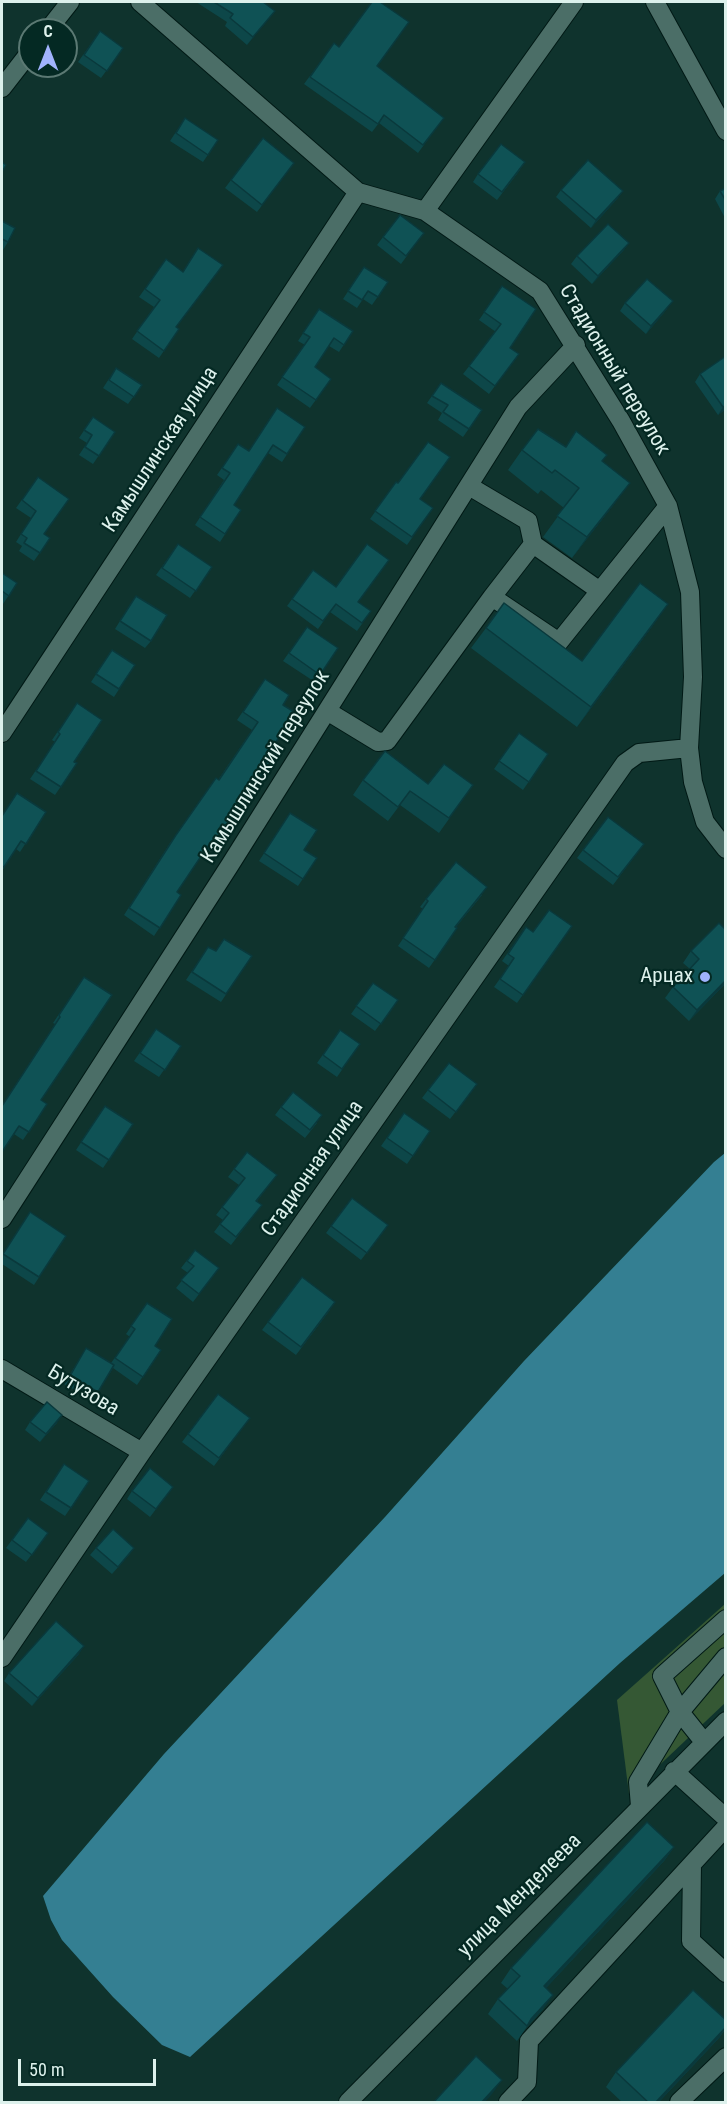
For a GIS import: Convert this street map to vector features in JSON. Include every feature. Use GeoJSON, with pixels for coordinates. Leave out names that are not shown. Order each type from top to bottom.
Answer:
{"type":"FeatureCollection","features":[{"type":"Feature","properties":{"kind":"street"},"geometry":{"type":"LineString","coordinates":[[57,18],[70,2]]}},
{"type":"Feature","properties":{"kind":"street","name":"Стадионный переулок"},"geometry":{"type":"LineString","coordinates":[[140,2],[358,192],[425,212],[540,291],[576,345],[668,506],[690,592],[693,677],[689,748],[693,782],[705,822],[726,849]]}},
{"type":"Feature","properties":{"kind":"street"},"geometry":{"type":"LineString","coordinates":[[425,212],[574,2]]}},
{"type":"Feature","properties":{"kind":"street"},"geometry":{"type":"LineString","coordinates":[[655,2],[726,131]]}},
{"type":"Feature","properties":{"kind":"street"},"geometry":{"type":"LineString","coordinates":[[2,88],[18,67]]}},
{"type":"Feature","properties":{"kind":"street","name":"Камышлинская улица"},"geometry":{"type":"LineString","coordinates":[[2,733],[358,192]]}},
{"type":"Feature","properties":{"kind":"street","name":"Камышлинский переулок"},"geometry":{"type":"LineString","coordinates":[[2,1219],[230,865],[518,407],[576,345]]}},
{"type":"Feature","properties":{"kind":"street"},"geometry":{"type":"LineString","coordinates":[[469,486],[528,521],[533,544],[600,591]]}},
{"type":"Feature","properties":{"kind":"street"},"geometry":{"type":"LineString","coordinates":[[492,597],[559,642],[668,506]]}},
{"type":"Feature","properties":{"kind":"street"},"geometry":{"type":"LineString","coordinates":[[327,711],[378,742],[387,741],[533,544]]}},
{"type":"Feature","properties":{"kind":"street","name":"Стадионная улица"},"geometry":{"type":"LineString","coordinates":[[2,1658],[142,1452],[625,763],[639,753],[689,748]]}},
{"type":"Feature","properties":{"kind":"street","name":"Бутузова"},"geometry":{"type":"LineString","coordinates":[[2,1369],[142,1452]]}},
{"type":"Feature","properties":{"kind":"street"},"geometry":{"type":"LineString","coordinates":[[704,1742],[680,1712],[662,1676],[726,1619]]}},
{"type":"Feature","properties":{"kind":"street"},"geometry":{"type":"LineString","coordinates":[[640,1806],[638,1782],[680,1712],[726,1657]]}},
{"type":"Feature","properties":{"kind":"street"},"geometry":{"type":"LineString","coordinates":[[707,1678],[726,1666]]}},
{"type":"Feature","properties":{"kind":"street","name":"улица Менделеева"},"geometry":{"type":"LineString","coordinates":[[348,2103],[726,1721]]}},
{"type":"Feature","properties":{"kind":"street"},"geometry":{"type":"LineString","coordinates":[[674,1771],[723,1810]]}},
{"type":"Feature","properties":{"kind":"street"},"geometry":{"type":"LineString","coordinates":[[508,2103],[527,2082],[529,2042],[726,1827]]}},
{"type":"Feature","properties":{"kind":"street"},"geometry":{"type":"LineString","coordinates":[[692,1864],[691,1941],[726,1973]]}},
{"type":"Feature","properties":{"kind":"street"},"geometry":{"type":"LineString","coordinates":[[679,2103],[726,2057]]}},
{"type":"Feature","properties":{"kind":"green space"},"geometry":{"type":"Polygon","coordinates":[[[725,1604],[725,1703],[629,1794],[617,1700],[725,1604]]]}},
{"type":"Feature","properties":{"kind":"water"},"geometry":{"type":"Polygon","coordinates":[[[725,1153],[725,1573],[620,1663],[190,2057],[162,2045],[113,1997],[62,1940],[51,1920],[43,1896],[164,1754],[385,1517],[524,1361],[725,1153]]]}},
{"type":"Feature","properties":{"kind":"building"},"geometry":{"type":"Polygon","coordinates":[[[214,2],[263,2],[275,11],[253,37],[230,18],[233,14],[214,2]]]}},
{"type":"Feature","properties":{"kind":"building"},"geometry":{"type":"Polygon","coordinates":[[[372,2],[380,2],[409,22],[377,66],[444,118],[423,145],[384,115],[378,124],[310,77],[334,43],[339,47],[372,2]]]}},
{"type":"Feature","properties":{"kind":"building"},"geometry":{"type":"Polygon","coordinates":[[[100,31],[123,48],[107,71],[84,55],[100,31]]]}},
{"type":"Feature","properties":{"kind":"building"},"geometry":{"type":"Polygon","coordinates":[[[185,118],[218,140],[208,155],[176,133],[185,118]]]}},
{"type":"Feature","properties":{"kind":"building"},"geometry":{"type":"Polygon","coordinates":[[[263,138],[294,163],[262,205],[231,180],[263,138]]]}},
{"type":"Feature","properties":{"kind":"building"},"geometry":{"type":"Polygon","coordinates":[[[501,144],[525,162],[502,192],[478,174],[501,144]]]}},
{"type":"Feature","properties":{"kind":"building"},"geometry":{"type":"Polygon","coordinates":[[[588,160],[623,191],[596,220],[561,190],[588,160]]]}},
{"type":"Feature","properties":{"kind":"building"},"geometry":{"type":"Polygon","coordinates":[[[726,188],[726,201],[720,191],[726,188]]]}},
{"type":"Feature","properties":{"kind":"building"},"geometry":{"type":"Polygon","coordinates":[[[400,215],[424,233],[406,256],[383,237],[400,215]]]}},
{"type":"Feature","properties":{"kind":"building"},"geometry":{"type":"Polygon","coordinates":[[[2,221],[15,228],[8,242],[2,239],[2,221]]]}},
{"type":"Feature","properties":{"kind":"building"},"geometry":{"type":"Polygon","coordinates":[[[608,224],[629,243],[598,276],[577,256],[608,224]]]}},
{"type":"Feature","properties":{"kind":"building"},"geometry":{"type":"Polygon","coordinates":[[[198,248],[223,265],[176,327],[179,329],[164,351],[137,331],[160,300],[145,289],[166,259],[183,272],[198,248]]]}},
{"type":"Feature","properties":{"kind":"building"},"geometry":{"type":"Polygon","coordinates":[[[364,267],[388,282],[378,297],[368,291],[362,300],[348,291],[364,267]]]}},
{"type":"Feature","properties":{"kind":"building"},"geometry":{"type":"Polygon","coordinates":[[[647,279],[673,301],[651,326],[625,303],[647,279]]]}},
{"type":"Feature","properties":{"kind":"building"},"geometry":{"type":"Polygon","coordinates":[[[502,286],[536,309],[510,348],[519,354],[495,386],[469,366],[501,324],[484,312],[502,286]]]}},
{"type":"Feature","properties":{"kind":"building"},"geometry":{"type":"Polygon","coordinates":[[[319,309],[353,331],[344,345],[334,338],[315,367],[331,379],[316,400],[282,377],[310,337],[303,333],[319,309]]]}},
{"type":"Feature","properties":{"kind":"building"},"geometry":{"type":"Polygon","coordinates":[[[726,356],[726,405],[723,407],[700,374],[726,356]]]}},
{"type":"Feature","properties":{"kind":"building"},"geometry":{"type":"Polygon","coordinates":[[[116,368],[142,385],[134,397],[109,380],[116,368]]]}},
{"type":"Feature","properties":{"kind":"building"},"geometry":{"type":"Polygon","coordinates":[[[441,383],[482,410],[469,429],[443,412],[448,405],[432,396],[441,383]]]}},
{"type":"Feature","properties":{"kind":"building"},"geometry":{"type":"Polygon","coordinates":[[[277,408],[305,427],[287,454],[273,445],[234,505],[241,510],[225,534],[200,517],[230,473],[222,468],[238,444],[249,451],[277,408]]]}},
{"type":"Feature","properties":{"kind":"building"},"geometry":{"type":"Polygon","coordinates":[[[93,417],[115,432],[99,456],[85,447],[92,435],[84,430],[93,417]]]}},
{"type":"Feature","properties":{"kind":"building"},"geometry":{"type":"Polygon","coordinates":[[[538,429],[566,447],[576,431],[607,455],[602,461],[630,483],[587,537],[557,516],[579,488],[555,470],[552,473],[522,450],[538,429]]]}},
{"type":"Feature","properties":{"kind":"building"},"geometry":{"type":"Polygon","coordinates":[[[428,442],[450,457],[420,499],[433,508],[412,537],[375,511],[428,442]]]}},
{"type":"Feature","properties":{"kind":"building"},"geometry":{"type":"Polygon","coordinates":[[[38,477],[69,499],[44,534],[50,538],[40,553],[24,543],[27,538],[21,534],[36,511],[22,500],[38,477]]]}},
{"type":"Feature","properties":{"kind":"building"},"geometry":{"type":"Polygon","coordinates":[[[178,544],[212,567],[196,591],[162,568],[178,544]]]}},
{"type":"Feature","properties":{"kind":"building"},"geometry":{"type":"Polygon","coordinates":[[[367,544],[389,560],[358,602],[371,611],[362,623],[336,604],[323,621],[292,599],[313,570],[336,587],[367,544]]]}},
{"type":"Feature","properties":{"kind":"building"},"geometry":{"type":"Polygon","coordinates":[[[2,573],[17,583],[9,596],[2,591],[2,573]]]}},
{"type":"Feature","properties":{"kind":"building"},"geometry":{"type":"Polygon","coordinates":[[[640,583],[668,604],[591,707],[486,628],[504,603],[582,661],[640,583]]]}},
{"type":"Feature","properties":{"kind":"building"},"geometry":{"type":"Polygon","coordinates":[[[136,596],[167,615],[151,641],[120,621],[136,596]]]}},
{"type":"Feature","properties":{"kind":"building"},"geometry":{"type":"Polygon","coordinates":[[[307,627],[338,648],[320,675],[289,653],[307,627]]]}},
{"type":"Feature","properties":{"kind":"building"},"geometry":{"type":"Polygon","coordinates":[[[112,650],[135,665],[119,689],[96,674],[112,650]]]}},
{"type":"Feature","properties":{"kind":"building"},"geometry":{"type":"Polygon","coordinates":[[[265,679],[289,695],[283,705],[296,713],[273,746],[280,750],[212,848],[208,846],[177,892],[181,895],[160,928],[129,908],[176,835],[216,778],[219,780],[258,722],[243,712],[265,679]]]}},
{"type":"Feature","properties":{"kind":"building"},"geometry":{"type":"Polygon","coordinates":[[[77,703],[102,720],[74,762],[77,763],[61,787],[36,771],[77,703]]]}},
{"type":"Feature","properties":{"kind":"building"},"geometry":{"type":"Polygon","coordinates":[[[519,733],[548,754],[529,782],[499,761],[519,733]]]}},
{"type":"Feature","properties":{"kind":"building"},"geometry":{"type":"Polygon","coordinates":[[[385,751],[428,784],[444,764],[473,785],[449,818],[410,791],[398,807],[363,780],[385,751]]]}},
{"type":"Feature","properties":{"kind":"building"},"geometry":{"type":"Polygon","coordinates":[[[17,793],[46,812],[26,844],[21,841],[4,867],[2,866],[2,816],[17,793]]]}},
{"type":"Feature","properties":{"kind":"building"},"geometry":{"type":"Polygon","coordinates":[[[290,813],[317,830],[304,850],[317,858],[303,879],[264,853],[290,813]]]}},
{"type":"Feature","properties":{"kind":"building"},"geometry":{"type":"Polygon","coordinates":[[[608,817],[644,844],[618,877],[583,850],[608,817]]]}},
{"type":"Feature","properties":{"kind":"building"},"geometry":{"type":"Polygon","coordinates":[[[456,862],[487,887],[455,927],[457,928],[435,960],[403,938],[428,901],[426,899],[456,862]]]}},
{"type":"Feature","properties":{"kind":"building"},"geometry":{"type":"Polygon","coordinates":[[[549,910],[572,926],[523,995],[500,979],[514,958],[508,954],[526,927],[533,932],[549,910]]]}},
{"type":"Feature","properties":{"kind":"building","name":"Арцах"},"geometry":{"type":"Polygon","coordinates":[[[719,923],[726,930],[726,980],[697,1010],[673,987],[699,959],[691,951],[719,923]]]}},
{"type":"Feature","properties":{"kind":"building"},"geometry":{"type":"Polygon","coordinates":[[[224,939],[252,956],[226,994],[192,972],[208,947],[216,951],[224,939]]]}},
{"type":"Feature","properties":{"kind":"building"},"geometry":{"type":"Polygon","coordinates":[[[84,977],[112,995],[41,1100],[47,1104],[29,1132],[19,1126],[2,1152],[2,1106],[84,977]]]}},
{"type":"Feature","properties":{"kind":"building"},"geometry":{"type":"Polygon","coordinates":[[[373,983],[398,1000],[381,1024],[356,1006],[373,983]]]}},
{"type":"Feature","properties":{"kind":"building"},"geometry":{"type":"Polygon","coordinates":[[[156,1029],[181,1046],[165,1070],[140,1053],[156,1029]]]}},
{"type":"Feature","properties":{"kind":"building"},"geometry":{"type":"Polygon","coordinates":[[[340,1030],[360,1044],[342,1069],[323,1055],[340,1030]]]}},
{"type":"Feature","properties":{"kind":"building"},"geometry":{"type":"Polygon","coordinates":[[[449,1063],[477,1084],[456,1112],[428,1090],[449,1063]]]}},
{"type":"Feature","properties":{"kind":"building"},"geometry":{"type":"Polygon","coordinates":[[[293,1092],[322,1115],[310,1130],[281,1107],[293,1092]]]}},
{"type":"Feature","properties":{"kind":"building"},"geometry":{"type":"Polygon","coordinates":[[[105,1106],[133,1124],[109,1160],[81,1142],[105,1106]]]}},
{"type":"Feature","properties":{"kind":"building"},"geometry":{"type":"Polygon","coordinates":[[[404,1113],[430,1131],[413,1156],[387,1138],[404,1113]]]}},
{"type":"Feature","properties":{"kind":"building"},"geometry":{"type":"Polygon","coordinates":[[[247,1152],[277,1175],[256,1201],[262,1205],[236,1237],[220,1224],[229,1213],[222,1207],[245,1178],[234,1169],[247,1152]]]}},
{"type":"Feature","properties":{"kind":"building"},"geometry":{"type":"Polygon","coordinates":[[[352,1198],[388,1225],[367,1253],[331,1226],[352,1198]]]}},
{"type":"Feature","properties":{"kind":"building"},"geometry":{"type":"Polygon","coordinates":[[[30,1212],[66,1236],[39,1277],[3,1254],[30,1212]]]}},
{"type":"Feature","properties":{"kind":"building"},"geometry":{"type":"Polygon","coordinates":[[[195,1250],[219,1268],[199,1294],[181,1280],[194,1266],[187,1261],[195,1250]]]}},
{"type":"Feature","properties":{"kind":"building"},"geometry":{"type":"Polygon","coordinates":[[[302,1277],[335,1302],[301,1347],[268,1322],[302,1277]]]}},
{"type":"Feature","properties":{"kind":"building"},"geometry":{"type":"Polygon","coordinates":[[[147,1303],[172,1319],[155,1346],[161,1350],[143,1377],[115,1358],[135,1329],[131,1326],[147,1303]]]}},
{"type":"Feature","properties":{"kind":"building"},"geometry":{"type":"Polygon","coordinates":[[[86,1348],[114,1365],[98,1392],[70,1376],[86,1348]]]}},
{"type":"Feature","properties":{"kind":"building"},"geometry":{"type":"Polygon","coordinates":[[[218,1394],[250,1418],[219,1458],[188,1434],[218,1394]]]}},
{"type":"Feature","properties":{"kind":"building"},"geometry":{"type":"Polygon","coordinates":[[[47,1402],[62,1415],[46,1434],[30,1422],[47,1402]]]}},
{"type":"Feature","properties":{"kind":"building"},"geometry":{"type":"Polygon","coordinates":[[[64,1464],[89,1481],[71,1508],[46,1492],[64,1464]]]}},
{"type":"Feature","properties":{"kind":"building"},"geometry":{"type":"Polygon","coordinates":[[[150,1468],[173,1487],[156,1509],[132,1491],[150,1468]]]}},
{"type":"Feature","properties":{"kind":"building"},"geometry":{"type":"Polygon","coordinates":[[[28,1518],[48,1533],[32,1555],[12,1540],[28,1518]]]}},
{"type":"Feature","properties":{"kind":"building"},"geometry":{"type":"Polygon","coordinates":[[[113,1529],[134,1548],[118,1567],[96,1548],[113,1529]]]}},
{"type":"Feature","properties":{"kind":"building"},"geometry":{"type":"Polygon","coordinates":[[[56,1621],[84,1646],[38,1698],[9,1673],[56,1621]]]}},
{"type":"Feature","properties":{"kind":"building"},"geometry":{"type":"Polygon","coordinates":[[[647,1822],[674,1847],[544,1986],[553,1995],[527,2026],[498,1999],[520,1976],[511,1968],[647,1822]]]}},
{"type":"Feature","properties":{"kind":"building"},"geometry":{"type":"Polygon","coordinates":[[[693,1990],[726,2020],[726,2027],[655,2103],[649,2103],[616,2072],[693,1990]]]}},
{"type":"Feature","properties":{"kind":"building"},"geometry":{"type":"Polygon","coordinates":[[[476,2056],[502,2080],[481,2103],[433,2103],[476,2056]]]}},
{"type":"Feature","properties":{"kind":"place","name":"Арцах"},"geometry":{"type":"Point","coordinates":[705,977]}}]}
